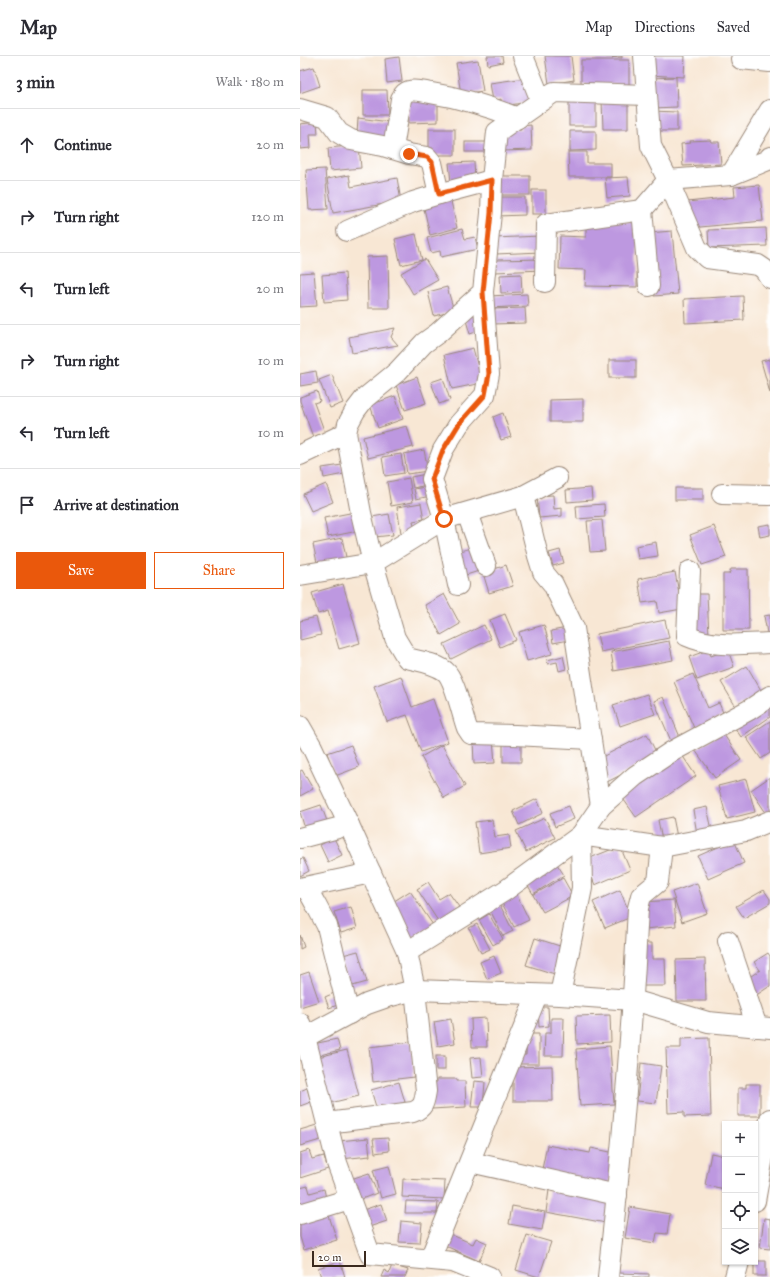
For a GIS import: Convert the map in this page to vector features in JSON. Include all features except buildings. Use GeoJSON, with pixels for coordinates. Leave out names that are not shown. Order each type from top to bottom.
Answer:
{"type":"FeatureCollection","features":[{"type":"Feature","properties":{"kind":"street"},"geometry":{"type":"LineString","coordinates":[[523,56],[541,101]]}},
{"type":"Feature","properties":{"kind":"street"},"geometry":{"type":"LineString","coordinates":[[644,56],[651,146],[668,180],[696,248],[707,258],[758,265],[764,269],[770,278]]}},
{"type":"Feature","properties":{"kind":"street"},"geometry":{"type":"LineString","coordinates":[[741,59],[770,62]]}},
{"type":"Feature","properties":{"kind":"street"},"geometry":{"type":"LineString","coordinates":[[393,148],[401,99],[403,94],[407,91],[415,90],[451,96],[482,104],[518,118]]}},
{"type":"Feature","properties":{"kind":"street"},"geometry":{"type":"LineString","coordinates":[[458,585],[444,519],[432,479],[443,450],[459,424],[485,395],[489,374],[483,292],[497,132],[554,92],[647,95]]}},
{"type":"Feature","properties":{"kind":"street"},"geometry":{"type":"LineString","coordinates":[[300,109],[327,118],[339,133],[351,140],[393,148],[398,152],[427,157],[432,162],[439,194]]}},
{"type":"Feature","properties":{"kind":"street"},"geometry":{"type":"LineString","coordinates":[[731,175],[770,110]]}},
{"type":"Feature","properties":{"kind":"street"},"geometry":{"type":"LineString","coordinates":[[545,282],[546,224],[642,210],[668,180],[731,175],[768,160],[770,157]]}},
{"type":"Feature","properties":{"kind":"street"},"geometry":{"type":"LineString","coordinates":[[347,231],[413,202],[492,180]]}},
{"type":"Feature","properties":{"kind":"street"},"geometry":{"type":"LineString","coordinates":[[642,210],[648,286]]}},
{"type":"Feature","properties":{"kind":"street"},"geometry":{"type":"LineString","coordinates":[[483,292],[438,333],[424,343],[397,372],[365,398],[351,417],[346,433],[361,513],[373,563],[395,638],[407,658],[428,663],[445,671],[451,678],[467,728],[471,734],[590,739]]}},
{"type":"Feature","properties":{"kind":"street"},"geometry":{"type":"LineString","coordinates":[[300,455],[346,433]]}},
{"type":"Feature","properties":{"kind":"street"},"geometry":{"type":"LineString","coordinates":[[300,575],[373,563],[444,519],[523,496],[557,478]]}},
{"type":"Feature","properties":{"kind":"street"},"geometry":{"type":"LineString","coordinates":[[722,494],[770,495]]}},
{"type":"Feature","properties":{"kind":"street"},"geometry":{"type":"LineString","coordinates":[[523,496],[543,572],[553,584],[574,628],[601,806]]}},
{"type":"Feature","properties":{"kind":"street"},"geometry":{"type":"LineString","coordinates":[[467,513],[486,566]]}},
{"type":"Feature","properties":{"kind":"street"},"geometry":{"type":"LineString","coordinates":[[690,570],[687,636],[722,645],[770,643]]}},
{"type":"Feature","properties":{"kind":"street"},"geometry":{"type":"LineString","coordinates":[[407,952],[506,890],[581,835],[601,806],[635,776],[671,752],[749,710],[770,696]]}},
{"type":"Feature","properties":{"kind":"street"},"geometry":{"type":"LineString","coordinates":[[300,726],[306,748],[349,824],[407,952],[415,990],[426,1091],[421,1108],[406,1113],[327,1123]]}},
{"type":"Feature","properties":{"kind":"street"},"geometry":{"type":"LineString","coordinates":[[581,835],[662,847],[746,831],[770,821]]}},
{"type":"Feature","properties":{"kind":"street"},"geometry":{"type":"LineString","coordinates":[[300,838],[349,824]]}},
{"type":"Feature","properties":{"kind":"street"},"geometry":{"type":"LineString","coordinates":[[560,995],[582,888],[581,835]]}},
{"type":"Feature","properties":{"kind":"street"},"geometry":{"type":"LineString","coordinates":[[608,1277],[617,1195],[633,1000],[638,908],[641,896],[658,882],[662,847]]}},
{"type":"Feature","properties":{"kind":"street"},"geometry":{"type":"LineString","coordinates":[[349,1014],[327,926],[316,905],[303,888],[371,873]]}},
{"type":"Feature","properties":{"kind":"street"},"geometry":{"type":"LineString","coordinates":[[490,1277],[453,1262],[370,1254],[337,1163],[302,1033],[349,1014],[367,1004],[415,990],[560,995],[633,1000],[708,1022],[764,1027],[728,941]]}},
{"type":"Feature","properties":{"kind":"street"},"geometry":{"type":"LineString","coordinates":[[430,1259],[537,995]]}},
{"type":"Feature","properties":{"kind":"street"},"geometry":{"type":"LineString","coordinates":[[756,1193],[769,1126]]}},
{"type":"Feature","properties":{"kind":"street"},"geometry":{"type":"LineString","coordinates":[[470,1162],[617,1195]]}},
{"type":"Feature","properties":{"kind":"street"},"geometry":{"type":"LineString","coordinates":[[300,1214],[350,1199]]}},
{"type":"Feature","properties":{"kind":"street"},"geometry":{"type":"LineString","coordinates":[[735,1277],[738,1265]]}},
{"type":"Feature","properties":{"kind":"route"},"geometry":{"type":"LineString","coordinates":[[409,154],[427,157],[432,162],[439,194],[492,180],[491,213],[483,292],[489,374],[485,395],[459,424],[443,450],[432,479],[444,519]]}}]}
